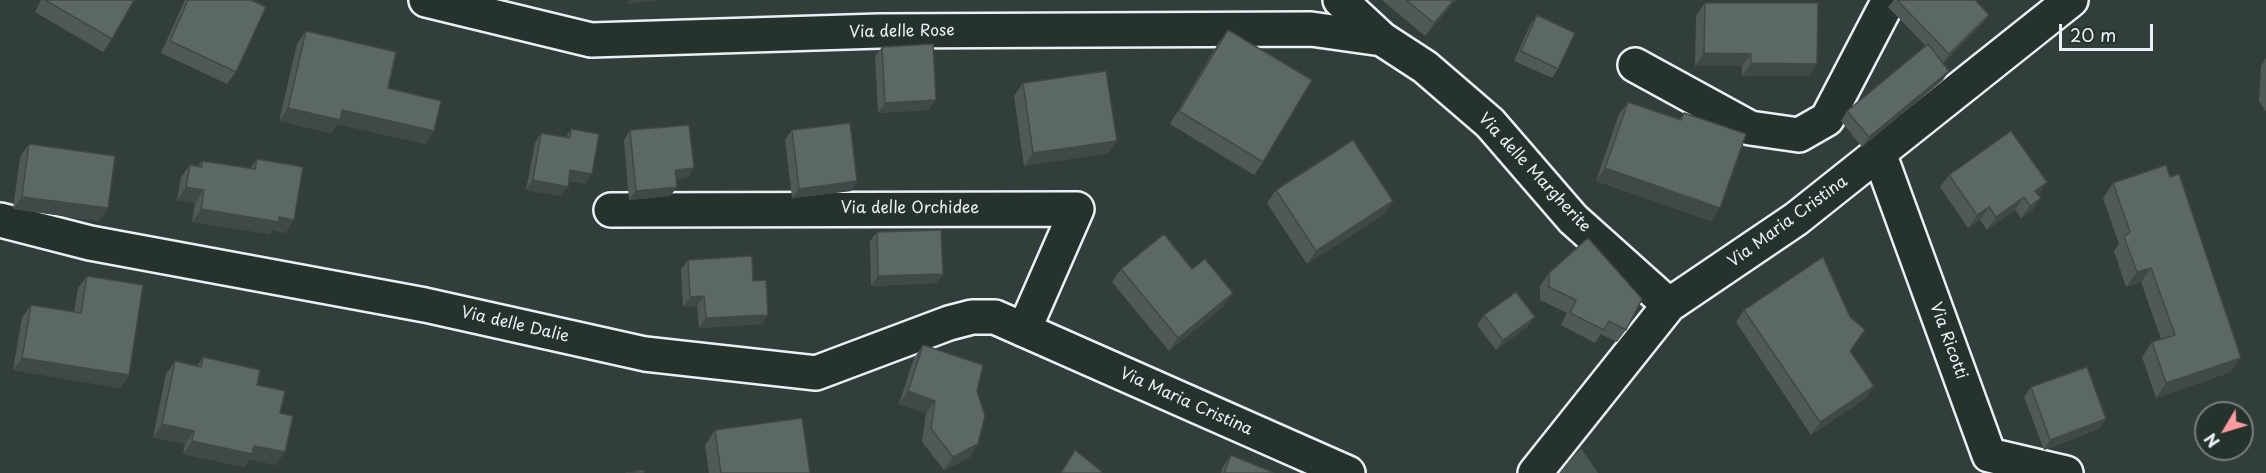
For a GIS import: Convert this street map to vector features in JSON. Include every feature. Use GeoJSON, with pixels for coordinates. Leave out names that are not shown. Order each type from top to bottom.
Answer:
{"type":"FeatureCollection","features":[{"type":"Feature","properties":{"kind":"street","name":"Via delle Rose"},"geometry":{"type":"LineString","coordinates":[[426,0],[591,40],[879,31],[1299,29],[1382,39]]}},
{"type":"Feature","properties":{"kind":"street","name":"Via delle Margherite"},"geometry":{"type":"LineString","coordinates":[[1340,0],[1382,39],[1425,67],[1490,123],[1573,219],[1669,305]]}},
{"type":"Feature","properties":{"kind":"street"},"geometry":{"type":"LineString","coordinates":[[1635,65],[1750,128],[1798,135],[1827,119],[1888,0]]}},
{"type":"Feature","properties":{"kind":"street","name":"Via Maria Cristina"},"geometry":{"type":"LineString","coordinates":[[1535,473],[1669,305],[1796,219],[2071,0]]}},
{"type":"Feature","properties":{"kind":"street","name":"Via Ricotti"},"geometry":{"type":"LineString","coordinates":[[1880,153],[1989,455],[2066,473]]}},
{"type":"Feature","properties":{"kind":"street","name":"Via delle Orchidee"},"geometry":{"type":"LineString","coordinates":[[611,210],[1077,209],[1024,330]]}},
{"type":"Feature","properties":{"kind":"street","name":"Via delle Dalie"},"geometry":{"type":"LineString","coordinates":[[0,220],[90,243],[425,305],[645,354],[816,373],[949,323],[972,317],[995,317],[1024,330]]}},
{"type":"Feature","properties":{"kind":"street","name":"Via Maria Cristina"},"geometry":{"type":"LineString","coordinates":[[1024,330],[1348,473]]}},
{"type":"Feature","properties":{"kind":"shaded area"},"geometry":{"type":"Polygon","coordinates":[[[1581,448],[1598,473],[1560,473],[1581,448]]]}},
{"type":"Feature","properties":{"kind":"building"},"geometry":{"type":"Polygon","coordinates":[[[45,0],[134,0],[112,39],[45,0]]]}},
{"type":"Feature","properties":{"kind":"building"},"geometry":{"type":"Polygon","coordinates":[[[188,0],[251,0],[266,7],[236,72],[170,41],[188,0]]]}},
{"type":"Feature","properties":{"kind":"building"},"geometry":{"type":"Polygon","coordinates":[[[1406,0],[1454,0],[1434,23],[1406,0]]]}},
{"type":"Feature","properties":{"kind":"building"},"geometry":{"type":"Polygon","coordinates":[[[1897,0],[1975,0],[1989,15],[1949,54],[1897,0]]]}},
{"type":"Feature","properties":{"kind":"building"},"geometry":{"type":"Polygon","coordinates":[[[1705,3],[1818,3],[1817,64],[1751,63],[1751,54],[1704,53],[1705,3]]]}},
{"type":"Feature","properties":{"kind":"building"},"geometry":{"type":"Polygon","coordinates":[[[1537,15],[1575,33],[1558,69],[1521,51],[1537,15]]]}},
{"type":"Feature","properties":{"kind":"building"},"geometry":{"type":"Polygon","coordinates":[[[1228,30],[1312,80],[1263,162],[1179,111],[1228,30]]]}},
{"type":"Feature","properties":{"kind":"building"},"geometry":{"type":"Polygon","coordinates":[[[306,31],[396,52],[388,88],[441,101],[434,131],[342,110],[340,120],[288,108],[306,31]]]}},
{"type":"Feature","properties":{"kind":"building"},"geometry":{"type":"Polygon","coordinates":[[[933,44],[936,100],[885,103],[882,47],[933,44]]]}},
{"type":"Feature","properties":{"kind":"building"},"geometry":{"type":"Polygon","coordinates":[[[1928,44],[1949,71],[1869,137],[1847,111],[1928,44]]]}},
{"type":"Feature","properties":{"kind":"building"},"geometry":{"type":"Polygon","coordinates":[[[1106,71],[1117,141],[1033,153],[1023,83],[1106,71]]]}},
{"type":"Feature","properties":{"kind":"building"},"geometry":{"type":"Polygon","coordinates":[[[1628,102],[1681,120],[1684,113],[1746,134],[1720,208],[1605,168],[1628,102]]]}},
{"type":"Feature","properties":{"kind":"building"},"geometry":{"type":"Polygon","coordinates":[[[850,123],[857,181],[799,189],[792,130],[850,123]]]}},
{"type":"Feature","properties":{"kind":"building"},"geometry":{"type":"Polygon","coordinates":[[[689,125],[694,168],[675,170],[677,187],[636,191],[630,130],[689,125]]]}},
{"type":"Feature","properties":{"kind":"building"},"geometry":{"type":"Polygon","coordinates":[[[571,129],[599,134],[592,174],[570,170],[568,187],[533,180],[541,133],[570,138],[571,129]]]}},
{"type":"Feature","properties":{"kind":"building"},"geometry":{"type":"Polygon","coordinates":[[[2011,131],[2047,182],[2035,191],[2041,198],[2030,206],[2024,197],[1996,217],[1989,207],[1977,215],[1949,175],[2011,131]]]}},
{"type":"Feature","properties":{"kind":"building"},"geometry":{"type":"Polygon","coordinates":[[[1353,140],[1393,201],[1316,251],[1276,190],[1353,140]]]}},
{"type":"Feature","properties":{"kind":"building"},"geometry":{"type":"Polygon","coordinates":[[[29,144],[115,156],[108,208],[22,197],[29,144]]]}},
{"type":"Feature","properties":{"kind":"building"},"geometry":{"type":"Polygon","coordinates":[[[257,159],[303,167],[294,220],[279,217],[279,222],[201,209],[204,190],[186,187],[190,165],[202,167],[202,161],[255,169],[257,159]]]}},
{"type":"Feature","properties":{"kind":"building"},"geometry":{"type":"Polygon","coordinates":[[[2166,165],[2170,177],[2179,174],[2241,358],[2166,383],[2152,342],[2175,335],[2151,268],[2137,272],[2124,237],[2130,232],[2113,183],[2166,165]]]}},
{"type":"Feature","properties":{"kind":"building"},"geometry":{"type":"Polygon","coordinates":[[[941,230],[943,274],[878,276],[877,232],[941,230]]]}},
{"type":"Feature","properties":{"kind":"building"},"geometry":{"type":"Polygon","coordinates":[[[1164,234],[1192,269],[1205,259],[1233,293],[1178,338],[1121,269],[1164,234]]]}},
{"type":"Feature","properties":{"kind":"building"},"geometry":{"type":"Polygon","coordinates":[[[1588,238],[1642,299],[1626,330],[1609,321],[1604,330],[1570,313],[1576,300],[1549,287],[1549,273],[1588,238]]]}},
{"type":"Feature","properties":{"kind":"building"},"geometry":{"type":"Polygon","coordinates":[[[752,256],[753,281],[766,280],[768,315],[706,318],[704,296],[690,297],[688,260],[752,256]]]}},
{"type":"Feature","properties":{"kind":"building"},"geometry":{"type":"Polygon","coordinates":[[[1823,257],[1850,317],[1865,330],[1850,351],[1874,386],[1820,422],[1744,310],[1823,257]]]}},
{"type":"Feature","properties":{"kind":"building"},"geometry":{"type":"Polygon","coordinates":[[[87,276],[143,285],[129,375],[22,358],[31,305],[81,313],[87,276]]]}},
{"type":"Feature","properties":{"kind":"building"},"geometry":{"type":"Polygon","coordinates":[[[1516,292],[1535,317],[1503,340],[1484,315],[1516,292]]]}},
{"type":"Feature","properties":{"kind":"building"},"geometry":{"type":"Polygon","coordinates":[[[923,345],[983,365],[977,391],[985,416],[978,444],[953,457],[931,429],[935,401],[908,391],[923,345]]]}},
{"type":"Feature","properties":{"kind":"building"},"geometry":{"type":"Polygon","coordinates":[[[203,357],[260,370],[257,385],[285,391],[280,413],[293,416],[285,452],[254,446],[252,454],[192,441],[194,431],[162,424],[175,361],[201,367],[203,357]]]}},
{"type":"Feature","properties":{"kind":"building"},"geometry":{"type":"Polygon","coordinates":[[[2087,367],[2106,419],[2050,440],[2031,387],[2087,367]]]}},
{"type":"Feature","properties":{"kind":"building"},"geometry":{"type":"Polygon","coordinates":[[[802,418],[810,473],[721,473],[715,430],[802,418]]]}},
{"type":"Feature","properties":{"kind":"building"},"geometry":{"type":"Polygon","coordinates":[[[1075,450],[1101,471],[1102,473],[1061,473],[1075,450]]]}},
{"type":"Feature","properties":{"kind":"building"},"geometry":{"type":"Polygon","coordinates":[[[1231,455],[1274,473],[1224,473],[1231,455]]]}},
{"type":"Feature","properties":{"kind":"building"},"geometry":{"type":"Polygon","coordinates":[[[644,470],[644,473],[626,473],[644,470]]]}}]}
